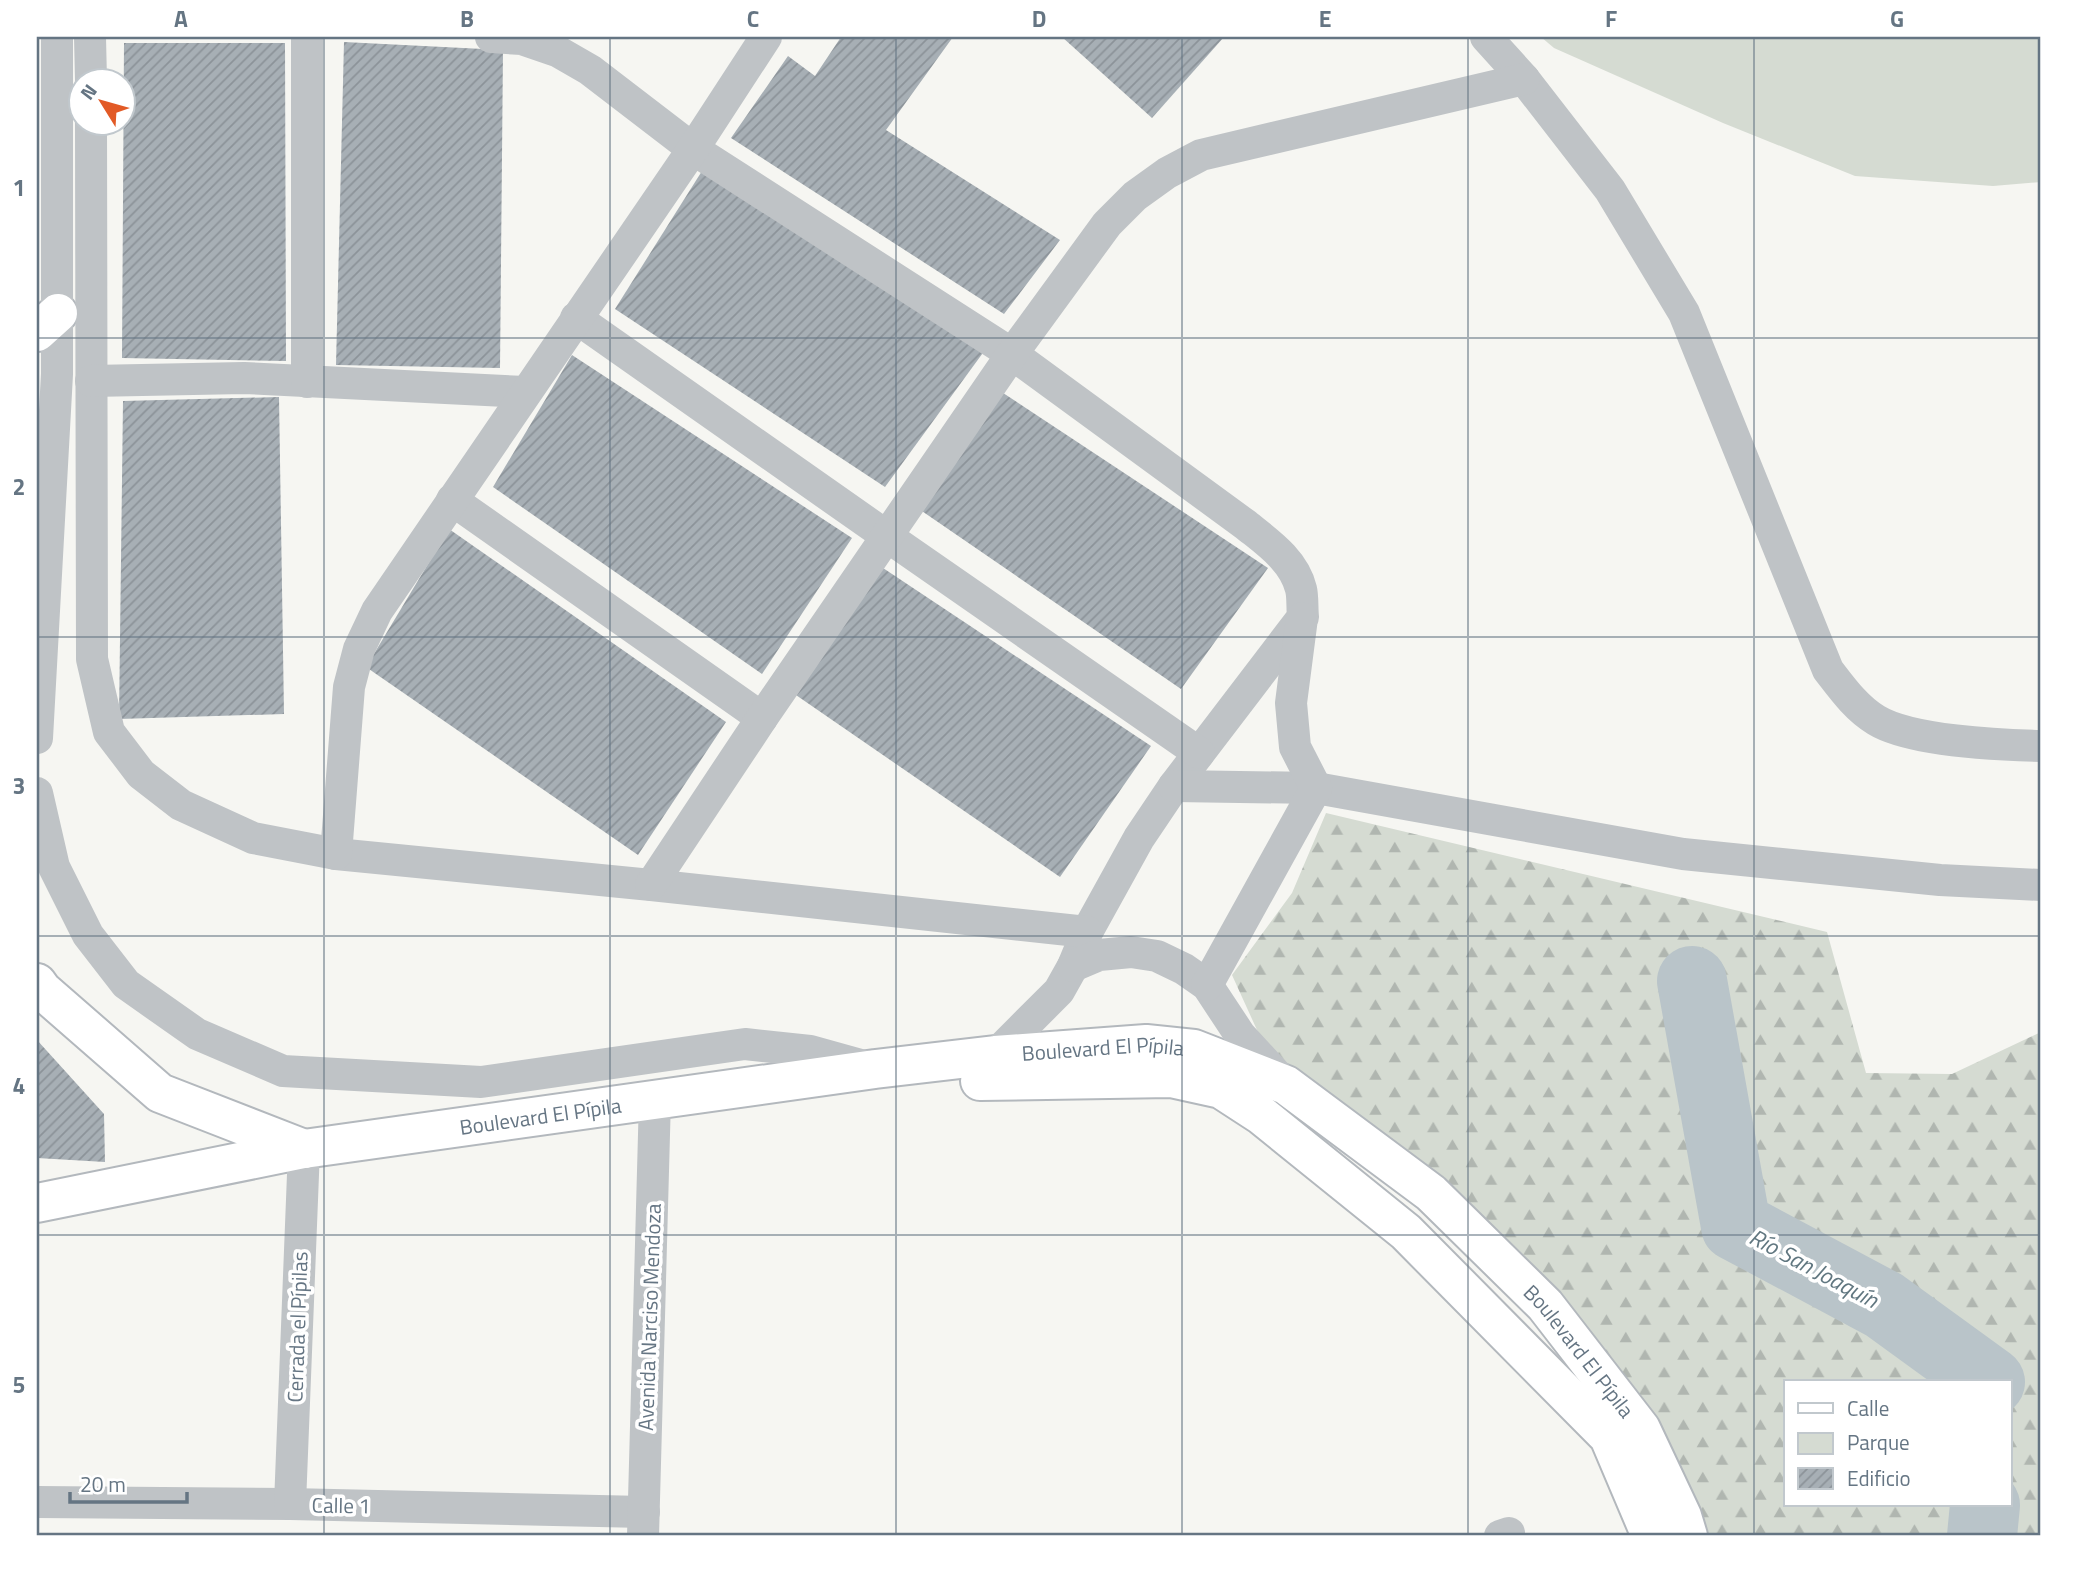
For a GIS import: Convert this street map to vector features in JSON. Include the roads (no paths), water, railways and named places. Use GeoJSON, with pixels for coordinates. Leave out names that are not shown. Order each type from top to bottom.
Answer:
{"type":"FeatureCollection","features":[{"type":"Feature","properties":{"kind":"street"},"geometry":{"type":"LineString","coordinates":[[37,738],[57,374],[47,323],[57,37]]}},
{"type":"Feature","properties":{"kind":"street"},"geometry":{"type":"LineString","coordinates":[[90,37],[90,66]]}},
{"type":"Feature","properties":{"kind":"street"},"geometry":{"type":"LineString","coordinates":[[307,37],[307,382]]}},
{"type":"Feature","properties":{"kind":"street"},"geometry":{"type":"LineString","coordinates":[[491,37],[523,38],[557,51],[590,70],[693,149],[1012,355],[1246,525],[1279,552],[1301,589],[1303,617],[1292,704],[1295,747],[1316,788]]}},
{"type":"Feature","properties":{"kind":"street"},"geometry":{"type":"LineString","coordinates":[[336,854],[349,687],[359,649],[377,611],[693,149],[766,37]]}},
{"type":"Feature","properties":{"kind":"street"},"geometry":{"type":"LineString","coordinates":[[1486,37],[1524,79],[1610,190],[1684,313],[1828,670],[1876,720],[1901,732],[2006,745],[2041,746]]}},
{"type":"Feature","properties":{"kind":"street"},"geometry":{"type":"LineString","coordinates":[[651,884],[1012,355],[1107,224],[1135,196],[1167,173],[1201,155],[1524,79]]}},
{"type":"Feature","properties":{"kind":"street"},"geometry":{"type":"LineString","coordinates":[[91,136],[92,659],[108,732],[141,774],[181,805],[253,838],[336,854],[651,884],[1087,932]]}},
{"type":"Feature","properties":{"kind":"street"},"geometry":{"type":"LineString","coordinates":[[576,318],[1199,753]]}},
{"type":"Feature","properties":{"kind":"street"},"geometry":{"type":"LineString","coordinates":[[91,381],[244,378],[525,392]]}},
{"type":"Feature","properties":{"kind":"street"},"geometry":{"type":"LineString","coordinates":[[452,500],[762,718]]}},
{"type":"Feature","properties":{"kind":"street"},"geometry":{"type":"LineString","coordinates":[[997,1068],[1059,991],[1087,932],[1139,838],[1174,786],[1303,617]]}},
{"type":"Feature","properties":{"kind":"street"},"geometry":{"type":"LineString","coordinates":[[1174,786],[1316,788],[1683,854],[1940,880],[2041,885]]}},
{"type":"Feature","properties":{"kind":"street"},"geometry":{"type":"LineString","coordinates":[[1207,985],[1316,788]]}},
{"type":"Feature","properties":{"kind":"street"},"geometry":{"type":"LineString","coordinates":[[37,793],[54,867],[88,935],[126,985],[197,1034],[283,1071],[481,1082],[745,1044],[810,1051],[875,1069]]}},
{"type":"Feature","properties":{"kind":"street"},"geometry":{"type":"LineString","coordinates":[[1073,966],[1099,955],[1131,952],[1157,956],[1184,969],[1207,985],[1240,1035],[1286,1085]]}},
{"type":"Feature","properties":{"kind":"street","name":"Boulevard El Pípila"},"geometry":{"type":"LineString","coordinates":[[37,983],[160,1093],[304,1149]]}},
{"type":"Feature","properties":{"kind":"street","name":"Boulevard El Pípila"},"geometry":{"type":"LineString","coordinates":[[37,1203],[304,1149],[885,1089],[1146,1044],[1194,1049],[1286,1085],[1430,1193],[1545,1305],[1641,1429],[1682,1516],[1688,1536]]}},
{"type":"Feature","properties":{"kind":"street","name":"Boulevard El Pípila"},"geometry":{"type":"LineString","coordinates":[[655,1111],[689,1096],[875,1069],[997,1068],[1171,1078],[1221,1088],[1261,1115],[1406,1232],[1609,1437],[1651,1536]]}},
{"type":"Feature","properties":{"kind":"street","name":"Avenida Narciso Mendoza"},"geometry":{"type":"LineString","coordinates":[[644,1524],[655,1111]]}},
{"type":"Feature","properties":{"kind":"street","name":"Cerrada el Pípilas"},"geometry":{"type":"LineString","coordinates":[[290,1504],[304,1149]]}},
{"type":"Feature","properties":{"kind":"street","name":"Calle 1"},"geometry":{"type":"LineString","coordinates":[[37,1502],[290,1504],[644,1524]]}},
{"type":"Feature","properties":{"kind":"waterway","name":"Río San Joaquín"},"geometry":{"type":"LineString","coordinates":[[1692,981],[1736,1226],[1884,1305],[1987,1380]]}},
{"type":"Feature","properties":{"kind":"waterway","name":"Río San Joaquín"},"geometry":{"type":"LineString","coordinates":[[1982,1536],[1985,1506]]}}]}
